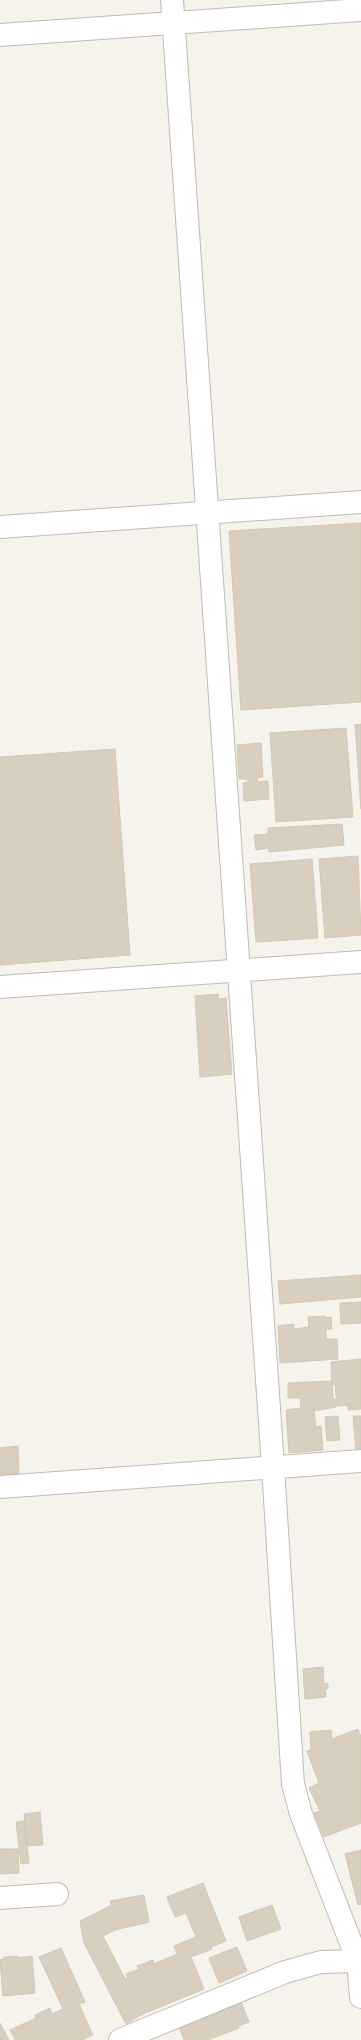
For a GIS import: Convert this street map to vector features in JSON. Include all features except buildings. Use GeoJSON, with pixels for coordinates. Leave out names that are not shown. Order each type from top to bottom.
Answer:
{"type":"FeatureCollection","features":[{"type":"Feature","properties":{"kind":"street"},"geometry":{"type":"LineString","coordinates":[[172,0],[206,513],[273,1467],[293,1784],[301,1814],[360,1961],[361,1996]]}},
{"type":"Feature","properties":{"kind":"street"},"geometry":{"type":"LineString","coordinates":[[0,35],[361,10]]}},
{"type":"Feature","properties":{"kind":"street"},"geometry":{"type":"LineString","coordinates":[[0,527],[361,502]]}},
{"type":"Feature","properties":{"kind":"street"},"geometry":{"type":"LineString","coordinates":[[0,987],[361,962]]}},
{"type":"Feature","properties":{"kind":"street"},"geometry":{"type":"LineString","coordinates":[[0,1487],[361,1461]]}},
{"type":"Feature","properties":{"kind":"street"},"geometry":{"type":"LineString","coordinates":[[0,1898],[57,1894]]}},
{"type":"Feature","properties":{"kind":"street"},"geometry":{"type":"LineString","coordinates":[[120,2040],[285,1972],[321,1962],[360,1961]]}}]}
